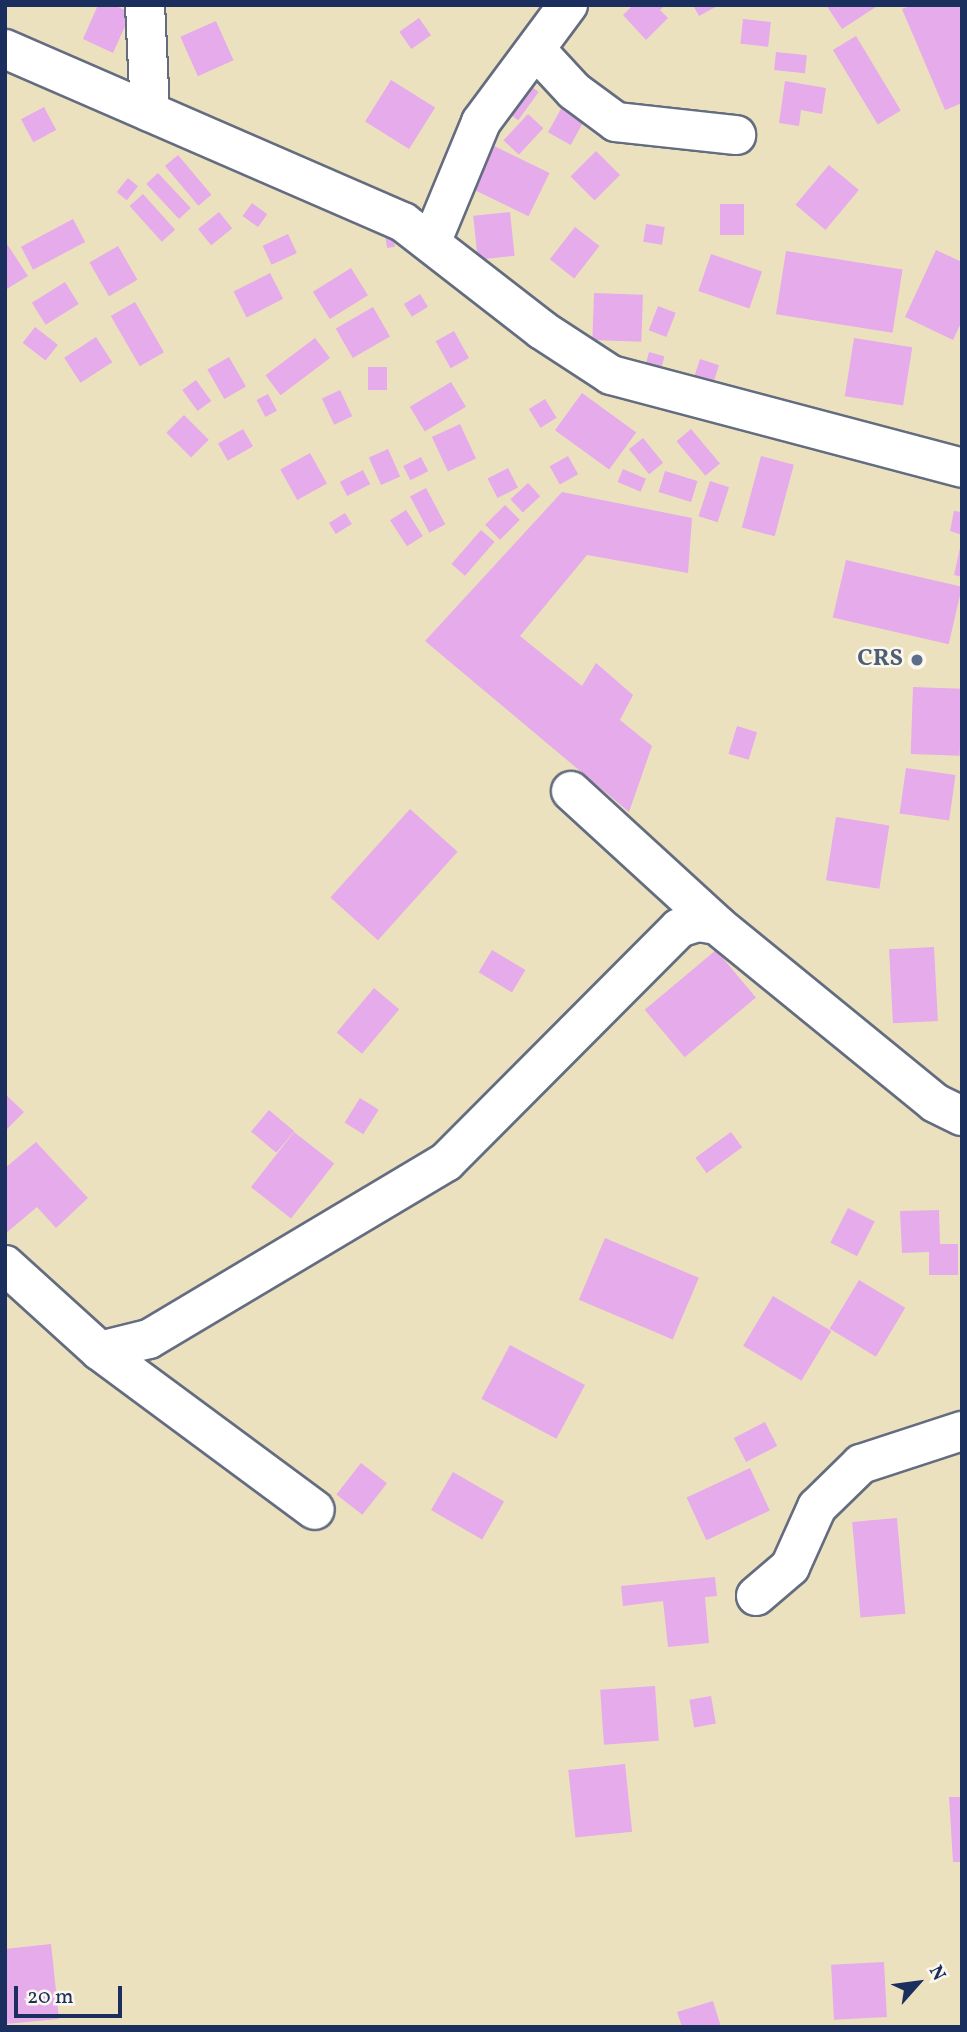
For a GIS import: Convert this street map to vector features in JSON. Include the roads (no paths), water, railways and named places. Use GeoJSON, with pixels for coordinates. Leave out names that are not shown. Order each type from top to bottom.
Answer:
{"type":"FeatureCollection","features":[{"type":"Feature","properties":{"kind":"street"},"geometry":{"type":"LineString","coordinates":[[145,5],[150,112]]}},
{"type":"Feature","properties":{"kind":"street"},"geometry":{"type":"LineString","coordinates":[[431,243],[481,122],[537,51],[568,5]]}},
{"type":"Feature","properties":{"kind":"street"},"geometry":{"type":"LineString","coordinates":[[5,49],[403,222],[542,330],[611,375],[962,468]]}},
{"type":"Feature","properties":{"kind":"street"},"geometry":{"type":"LineString","coordinates":[[537,51],[574,90],[616,122],[736,135]]}},
{"type":"Feature","properties":{"kind":"street"},"geometry":{"type":"LineString","coordinates":[[571,791],[717,925],[935,1103],[962,1116]]}},
{"type":"Feature","properties":{"kind":"street"},"geometry":{"type":"LineString","coordinates":[[100,1351],[149,1339],[446,1162],[679,928],[698,922],[717,925]]}},
{"type":"Feature","properties":{"kind":"street"},"geometry":{"type":"LineString","coordinates":[[5,1265],[100,1351],[315,1510]]}},
{"type":"Feature","properties":{"kind":"street"},"geometry":{"type":"LineString","coordinates":[[756,1595],[790,1567],[817,1507],[861,1464],[962,1431]]}},
{"type":"Feature","properties":{"kind":"place","name":"CRS"},"geometry":{"type":"Point","coordinates":[917,660]}}]}
